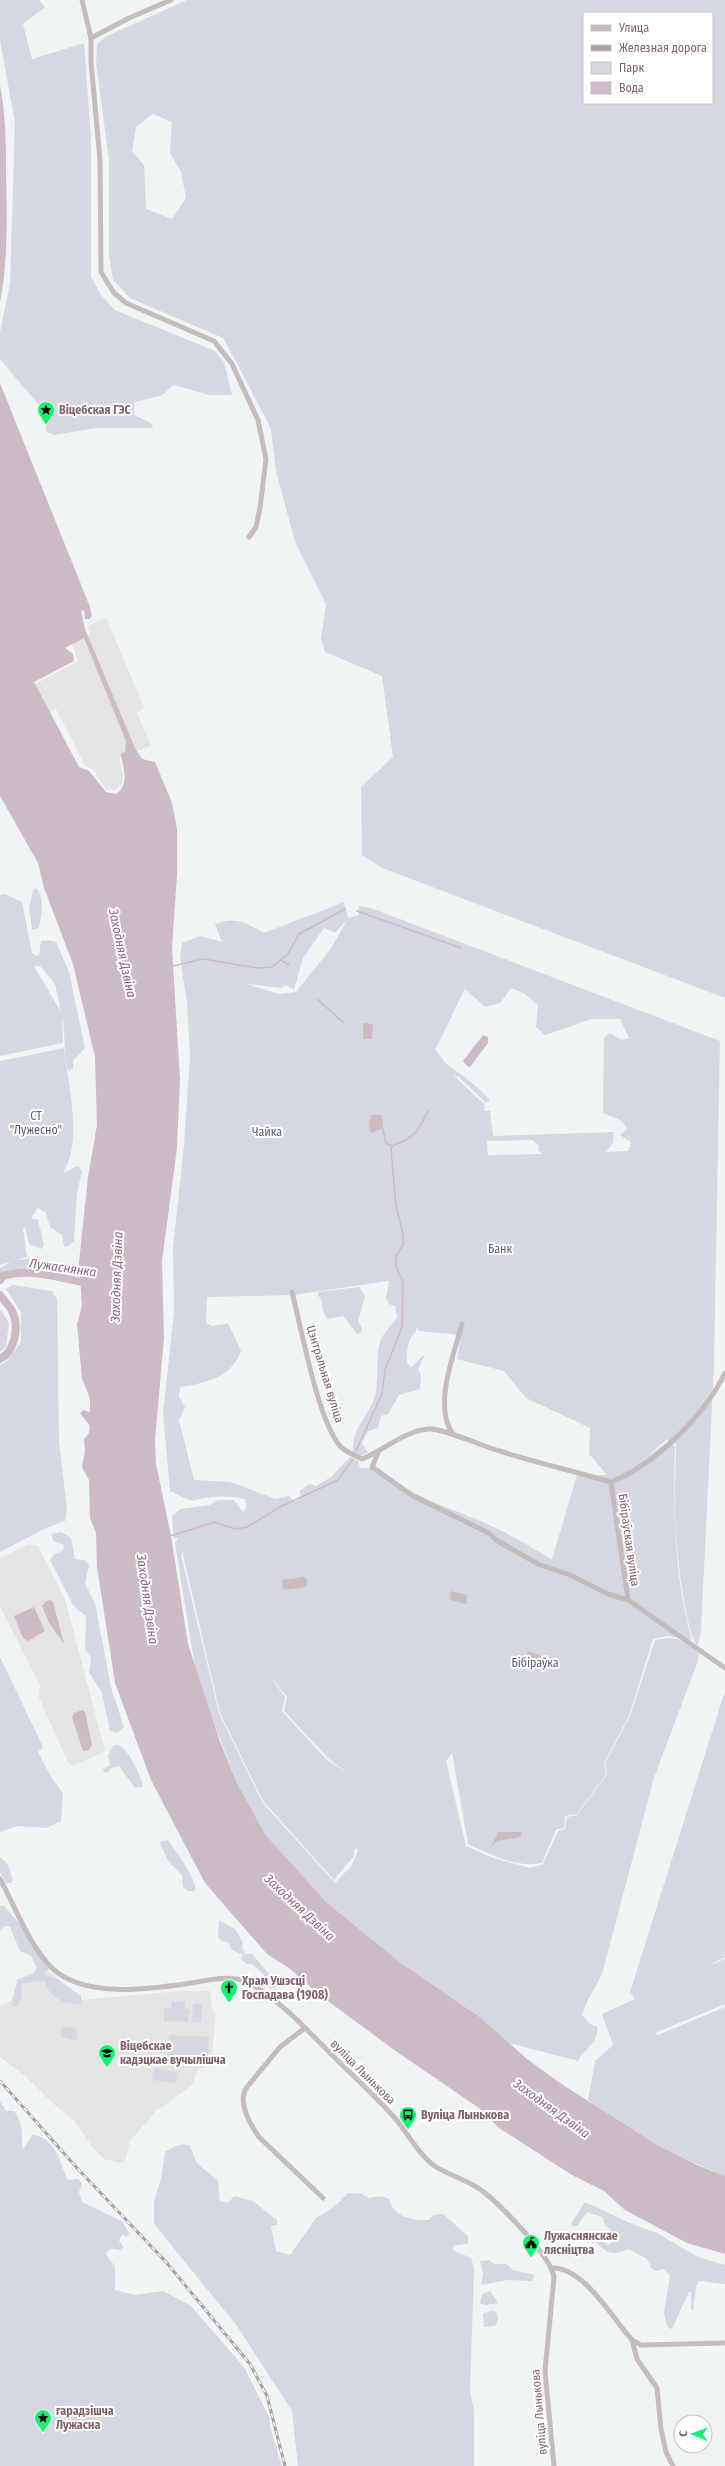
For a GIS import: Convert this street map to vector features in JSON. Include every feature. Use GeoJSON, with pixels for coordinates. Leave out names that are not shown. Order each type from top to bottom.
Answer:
{"type":"FeatureCollection","features":[{"type":"Feature","properties":{"kind":"street"},"geometry":{"type":"LineString","coordinates":[[82,0],[91,38],[91,62],[100,160],[101,272],[114,293],[126,303],[214,341],[232,364],[258,420],[266,459],[256,528],[249,537]]}},
{"type":"Feature","properties":{"kind":"street"},"geometry":{"type":"LineString","coordinates":[[91,38],[129,18],[171,0]]}},
{"type":"Feature","properties":{"kind":"street","name":"Цэнтральная вуліца"},"geometry":{"type":"LineString","coordinates":[[292,1292],[307,1357],[328,1420],[341,1447],[362,1459],[413,1496],[489,1532],[496,1540],[538,1564],[570,1575],[608,1594],[628,1600],[725,1668]]}},
{"type":"Feature","properties":{"kind":"street"},"geometry":{"type":"LineString","coordinates":[[454,1436],[447,1428],[444,1397],[462,1324]]}},
{"type":"Feature","properties":{"kind":"street"},"geometry":{"type":"LineString","coordinates":[[362,1459],[378,1453],[392,1443],[428,1429],[442,1431],[576,1473],[611,1482],[634,1471],[669,1444],[712,1397],[725,1373]]}},
{"type":"Feature","properties":{"kind":"street"},"geometry":{"type":"LineString","coordinates":[[372,1467],[378,1453]]}},
{"type":"Feature","properties":{"kind":"street","name":"Бібіраўская вуліца"},"geometry":{"type":"LineString","coordinates":[[611,1482],[628,1600]]}},
{"type":"Feature","properties":{"kind":"street","name":"вуліца Лынькова"},"geometry":{"type":"LineString","coordinates":[[0,1878],[40,1952],[51,1967],[73,1983],[81,1986],[114,1988],[154,1987],[228,1978],[242,1980],[272,2000],[305,2028],[393,2116],[434,2166],[464,2179],[485,2192],[539,2248],[552,2268],[553,2289],[544,2371],[554,2466]]}},
{"type":"Feature","properties":{"kind":"street"},"geometry":{"type":"LineString","coordinates":[[305,2028],[291,2037],[246,2086],[242,2093],[242,2100],[252,2126],[259,2137],[323,2198]]}},
{"type":"Feature","properties":{"kind":"street"},"geometry":{"type":"LineString","coordinates":[[552,2268],[564,2269],[584,2282],[632,2340],[641,2345],[652,2346],[725,2343]]}},
{"type":"Feature","properties":{"kind":"street"},"geometry":{"type":"LineString","coordinates":[[632,2340],[637,2359],[657,2388],[661,2429],[666,2452],[673,2466]]}},
{"type":"Feature","properties":{"kind":"shaded area"},"geometry":{"type":"Polygon","coordinates":[[[106,617],[144,708],[137,713],[151,746],[119,758],[123,775],[122,784],[114,790],[106,790],[93,769],[85,766],[56,709],[0,740],[0,703],[78,661],[72,644],[90,635],[88,626],[106,617]]]}},
{"type":"Feature","properties":{"kind":"shaded area"},"geometry":{"type":"Polygon","coordinates":[[[28,1544],[38,1546],[65,1599],[105,1751],[73,1766],[68,1762],[39,1698],[40,1685],[0,1606],[0,1558],[28,1544]]]}},
{"type":"Feature","properties":{"kind":"shaded area","name":"Віцебскае кадэцкае вучылішча"},"geometry":{"type":"Polygon","coordinates":[[[45,1968],[82,2000],[178,1991],[210,1991],[212,2007],[216,2014],[211,2064],[198,2070],[192,2085],[156,2111],[130,2141],[125,2160],[120,2163],[104,2159],[92,2147],[74,2120],[59,2109],[25,2076],[0,2057],[0,2006],[20,1997],[16,1980],[45,1968]]]}},
{"type":"Feature","properties":{"kind":"green space"},"geometry":{"type":"Polygon","coordinates":[[[0,0],[39,0],[45,7],[23,24],[32,59],[84,43],[91,138],[91,277],[101,295],[115,310],[215,351],[224,362],[232,395],[209,395],[174,385],[162,395],[134,402],[134,415],[151,423],[153,428],[96,428],[54,435],[46,431],[44,411],[0,359],[0,332],[10,283],[15,123],[0,40],[0,0]]]}},
{"type":"Feature","properties":{"kind":"green space"},"geometry":{"type":"Polygon","coordinates":[[[187,0],[725,0],[725,998],[382,868],[362,855],[361,787],[393,757],[382,676],[325,652],[321,639],[326,604],[295,542],[276,471],[271,429],[223,338],[130,298],[113,280],[109,256],[109,161],[96,62],[97,44],[107,36],[187,0]],[[153,114],[136,127],[132,151],[144,165],[146,209],[172,219],[186,198],[181,172],[170,153],[172,122],[153,114]]]}},
{"type":"Feature","properties":{"kind":"green space"},"geometry":{"type":"Polygon","coordinates":[[[36,888],[41,896],[41,913],[39,928],[32,930],[29,909],[33,890],[36,888]]]}},
{"type":"Feature","properties":{"kind":"green space"},"geometry":{"type":"Polygon","coordinates":[[[5,894],[22,902],[32,953],[36,956],[39,955],[41,941],[49,940],[56,942],[69,972],[85,1048],[73,1061],[73,1068],[69,1071],[66,1061],[62,1017],[63,1043],[0,1056],[0,895],[5,894]],[[34,966],[61,1012],[55,984],[40,966],[34,966]]]}},
{"type":"Feature","properties":{"kind":"green space"},"geometry":{"type":"Polygon","coordinates":[[[344,902],[348,918],[359,915],[359,906],[371,908],[720,1041],[714,1365],[701,1631],[698,1646],[693,1638],[685,1606],[676,1533],[681,1592],[692,1640],[667,1636],[653,1639],[629,1716],[604,1763],[606,1774],[577,1814],[565,1816],[564,1828],[556,1830],[542,1863],[523,1864],[504,1860],[468,1844],[452,1753],[446,1761],[466,1846],[493,1858],[530,1868],[543,1864],[558,1831],[565,1829],[567,1817],[577,1815],[607,1774],[605,1763],[630,1716],[655,1640],[668,1638],[678,1640],[688,1644],[699,1653],[698,1661],[654,1778],[602,1974],[586,2004],[582,2015],[589,2023],[597,2027],[596,2037],[578,2061],[509,2043],[481,2018],[401,1963],[326,1902],[265,1834],[237,1783],[196,1673],[175,1543],[178,1538],[174,1538],[172,1516],[181,1509],[209,1505],[218,1500],[234,1500],[243,1512],[247,1507],[245,1499],[218,1497],[191,1501],[170,1491],[163,1413],[174,1312],[173,1248],[184,1145],[190,1055],[187,1003],[180,957],[182,943],[200,936],[222,942],[215,924],[235,921],[251,926],[264,933],[344,902]],[[347,920],[335,933],[324,928],[303,958],[294,990],[286,985],[281,988],[247,984],[279,994],[296,992],[332,947],[347,920]],[[511,988],[500,1003],[485,1007],[465,989],[435,1050],[445,1062],[475,1085],[490,1101],[486,1103],[459,1077],[453,1075],[484,1104],[485,1117],[485,1111],[490,1111],[493,1136],[614,1132],[613,1143],[606,1152],[628,1151],[631,1142],[620,1135],[627,1129],[622,1121],[603,1113],[604,1038],[610,1033],[622,1040],[629,1038],[620,1019],[592,1019],[545,1035],[536,1027],[538,1005],[525,994],[511,988]],[[533,1140],[487,1141],[488,1155],[542,1154],[538,1150],[539,1146],[533,1140]],[[389,1281],[293,1295],[207,1297],[206,1323],[212,1326],[228,1323],[241,1351],[237,1360],[231,1367],[216,1378],[180,1387],[179,1397],[185,1407],[179,1420],[194,1480],[230,1482],[276,1499],[289,1496],[295,1502],[300,1499],[300,1490],[310,1484],[316,1486],[331,1477],[350,1457],[358,1461],[360,1468],[379,1468],[390,1478],[415,1493],[494,1527],[552,1559],[577,1475],[607,1475],[589,1454],[590,1428],[526,1398],[504,1371],[457,1359],[461,1335],[419,1331],[416,1327],[416,1331],[413,1334],[408,1346],[407,1363],[411,1367],[425,1354],[418,1369],[421,1374],[420,1389],[399,1395],[388,1414],[381,1416],[378,1428],[368,1431],[362,1443],[368,1452],[359,1457],[353,1452],[355,1436],[375,1396],[379,1345],[382,1337],[397,1317],[395,1306],[389,1304],[386,1298],[389,1281]],[[666,1440],[642,1461],[667,1442],[675,1446],[675,1520],[676,1444],[666,1440]],[[185,1551],[181,1555],[219,1713],[262,1802],[335,1883],[352,1865],[358,1850],[355,1848],[354,1856],[334,1880],[263,1801],[220,1713],[183,1555],[185,1551]],[[268,1673],[285,1697],[282,1711],[327,1760],[350,1775],[330,1760],[284,1711],[287,1697],[268,1673]]]}},
{"type":"Feature","properties":{"kind":"green space","name":"СТ \"Лужесно\""},"geometry":{"type":"Polygon","coordinates":[[[64,1048],[71,1094],[73,1129],[69,1160],[63,1173],[78,1166],[82,1171],[77,1193],[74,1241],[69,1246],[64,1246],[62,1235],[50,1227],[46,1213],[38,1208],[31,1218],[38,1220],[44,1245],[41,1249],[29,1244],[25,1227],[23,1229],[27,1257],[16,1260],[27,1259],[43,1262],[44,1269],[9,1270],[0,1277],[0,1268],[11,1262],[0,1265],[0,1061],[64,1048]]]}},
{"type":"Feature","properties":{"kind":"green space"},"geometry":{"type":"Polygon","coordinates":[[[12,1285],[52,1291],[57,1299],[59,1442],[67,1509],[65,1521],[46,1528],[0,1552],[0,1365],[7,1361],[21,1342],[21,1312],[6,1289],[12,1285]]]}},
{"type":"Feature","properties":{"kind":"green space"},"geometry":{"type":"Polygon","coordinates":[[[359,1287],[365,1296],[358,1321],[362,1328],[361,1333],[357,1334],[343,1316],[327,1319],[323,1311],[321,1298],[318,1296],[318,1292],[359,1287]]]}},
{"type":"Feature","properties":{"kind":"green space"},"geometry":{"type":"Polygon","coordinates":[[[0,1309],[9,1323],[6,1347],[0,1352],[0,1309]]]}},
{"type":"Feature","properties":{"kind":"green space"},"geometry":{"type":"Polygon","coordinates":[[[61,1532],[71,1538],[75,1559],[85,1560],[89,1565],[85,1584],[95,1603],[111,1687],[124,1727],[117,1733],[110,1731],[102,1693],[89,1672],[91,1658],[85,1649],[86,1616],[73,1605],[50,1560],[54,1554],[63,1551],[64,1545],[53,1541],[52,1534],[61,1532]]]}},
{"type":"Feature","properties":{"kind":"green space"},"geometry":{"type":"Polygon","coordinates":[[[0,1657],[43,1747],[38,1752],[51,1777],[63,1793],[61,1821],[46,1828],[17,1826],[0,1832],[0,1657]]]}},
{"type":"Feature","properties":{"kind":"green space"},"geometry":{"type":"Polygon","coordinates":[[[725,1691],[725,1957],[708,1966],[725,1959],[725,2004],[655,2033],[658,2035],[725,2007],[725,2176],[669,2152],[628,2128],[588,2100],[595,2061],[613,2045],[602,2014],[635,1999],[630,1992],[725,1691]]]}},
{"type":"Feature","properties":{"kind":"green space"},"geometry":{"type":"Polygon","coordinates":[[[118,1745],[130,1757],[140,1776],[143,1787],[135,1788],[119,1766],[112,1768],[107,1773],[104,1772],[103,1769],[110,1765],[108,1756],[113,1746],[118,1745]]]}},
{"type":"Feature","properties":{"kind":"green space"},"geometry":{"type":"Polygon","coordinates":[[[168,1840],[191,1876],[196,1889],[194,1891],[188,1891],[183,1887],[182,1875],[169,1862],[160,1844],[161,1841],[168,1840]]]}},
{"type":"Feature","properties":{"kind":"green space"},"geometry":{"type":"Polygon","coordinates":[[[0,1857],[7,1863],[13,1880],[11,1883],[6,1883],[0,1872],[0,1857]]]}},
{"type":"Feature","properties":{"kind":"green space"},"geometry":{"type":"Polygon","coordinates":[[[0,1906],[4,1906],[24,1929],[49,1969],[45,1972],[46,1975],[56,1978],[81,1996],[81,2004],[63,2002],[58,1999],[50,1992],[45,1981],[22,1983],[21,1999],[18,2007],[13,2006],[12,2000],[18,1979],[32,1975],[37,1968],[31,1956],[20,1951],[10,1927],[5,1926],[0,1930],[0,1906]]]}},
{"type":"Feature","properties":{"kind":"green space"},"geometry":{"type":"Polygon","coordinates":[[[219,1920],[235,1929],[243,1943],[242,1948],[245,1954],[252,1954],[277,1983],[276,1988],[270,1989],[263,1974],[252,1964],[246,1964],[241,1959],[243,1955],[232,1950],[228,1942],[221,1941],[218,1937],[219,1920]]]}},
{"type":"Feature","properties":{"kind":"green space"},"geometry":{"type":"Polygon","coordinates":[[[172,2001],[185,2002],[185,2009],[189,2009],[188,2022],[164,2021],[164,2008],[171,2009],[172,2001]]]}},
{"type":"Feature","properties":{"kind":"green space"},"geometry":{"type":"Polygon","coordinates":[[[193,2004],[202,2004],[201,2022],[192,2022],[193,2004]]]}},
{"type":"Feature","properties":{"kind":"green space"},"geometry":{"type":"Polygon","coordinates":[[[61,2028],[76,2028],[77,2039],[73,2040],[61,2037],[61,2028]]]}},
{"type":"Feature","properties":{"kind":"green space"},"geometry":{"type":"Polygon","coordinates":[[[169,2035],[209,2037],[208,2061],[168,2059],[169,2035]]]}},
{"type":"Feature","properties":{"kind":"green space"},"geometry":{"type":"Polygon","coordinates":[[[154,2068],[177,2072],[176,2083],[152,2080],[154,2068]]]}},
{"type":"Feature","properties":{"kind":"green space"},"geometry":{"type":"Polygon","coordinates":[[[0,2101],[6,2111],[14,2111],[19,2119],[22,2147],[24,2148],[32,2135],[46,2140],[52,2145],[56,2152],[68,2180],[78,2179],[82,2183],[79,2192],[82,2202],[123,2222],[129,2233],[127,2237],[122,2235],[119,2241],[124,2247],[120,2250],[110,2249],[106,2255],[115,2266],[115,2290],[135,2295],[163,2291],[191,2306],[244,2367],[270,2419],[270,2427],[282,2466],[0,2466],[0,2101]]]}},
{"type":"Feature","properties":{"kind":"green space"},"geometry":{"type":"Polygon","coordinates":[[[183,2144],[190,2146],[196,2162],[218,2181],[220,2201],[228,2203],[234,2196],[253,2201],[277,2220],[277,2225],[271,2226],[276,2251],[290,2255],[316,2218],[334,2207],[348,2193],[362,2194],[368,2198],[382,2196],[389,2199],[395,2210],[404,2217],[429,2220],[434,2215],[443,2214],[468,2236],[468,2244],[453,2246],[453,2250],[471,2258],[474,2268],[470,2392],[474,2411],[474,2466],[298,2466],[292,2411],[237,2326],[154,2224],[154,2201],[161,2179],[165,2152],[173,2147],[183,2144]]]}},
{"type":"Feature","properties":{"kind":"green space"},"geometry":{"type":"Polygon","coordinates":[[[585,2202],[632,2224],[657,2233],[698,2257],[725,2265],[725,2284],[699,2281],[696,2287],[693,2310],[691,2310],[691,2292],[689,2292],[672,2329],[667,2327],[664,2313],[670,2275],[663,2269],[655,2271],[651,2268],[647,2259],[629,2249],[617,2253],[610,2253],[595,2242],[592,2244],[591,2238],[594,2235],[608,2245],[613,2241],[613,2233],[604,2223],[603,2217],[587,2212],[577,2226],[572,2226],[572,2222],[585,2202]]]}},
{"type":"Feature","properties":{"kind":"green space"},"geometry":{"type":"Polygon","coordinates":[[[489,2260],[494,2264],[507,2264],[513,2270],[535,2275],[532,2281],[508,2280],[481,2285],[483,2274],[480,2261],[489,2260]]]}},
{"type":"Feature","properties":{"kind":"green space"},"geometry":{"type":"Polygon","coordinates":[[[490,2291],[498,2303],[485,2305],[480,2303],[482,2294],[490,2291]]]}},
{"type":"Feature","properties":{"kind":"green space"},"geometry":{"type":"Polygon","coordinates":[[[493,2311],[497,2313],[498,2319],[495,2326],[484,2327],[483,2313],[493,2311]]]}},
{"type":"Feature","properties":{"kind":"water"},"geometry":{"type":"Polygon","coordinates":[[[0,86],[5,130],[7,223],[6,255],[0,303],[0,86]]]}},
{"type":"Feature","properties":{"kind":"water","name":"Заходняя Дзвіна"},"geometry":{"type":"Polygon","coordinates":[[[0,383],[90,607],[92,616],[89,619],[85,619],[84,610],[81,611],[85,629],[135,748],[142,759],[155,762],[172,803],[177,829],[177,874],[172,948],[180,1080],[177,1148],[162,1261],[164,1338],[155,1440],[156,1464],[171,1536],[188,1644],[220,1742],[237,1783],[265,1834],[326,1902],[401,1963],[481,2018],[527,2059],[560,2083],[657,2145],[697,2165],[725,2176],[725,2254],[687,2243],[625,2210],[604,2191],[572,2175],[499,2128],[479,2108],[397,2052],[317,1993],[289,1968],[267,1954],[205,1883],[151,1780],[115,1683],[97,1567],[96,1533],[90,1518],[89,1480],[82,1467],[85,1451],[84,1439],[89,1433],[90,1426],[80,1413],[83,1410],[90,1412],[90,1398],[82,1379],[77,1324],[82,1306],[79,1262],[88,1177],[97,1125],[95,1057],[73,964],[44,888],[38,863],[0,796],[0,383]],[[84,638],[65,648],[73,654],[74,661],[34,682],[79,767],[89,771],[106,792],[116,794],[123,786],[124,770],[121,754],[125,752],[126,741],[84,638]]]}},
{"type":"Feature","properties":{"kind":"water"},"geometry":{"type":"Polygon","coordinates":[[[363,1023],[373,1024],[372,1039],[363,1039],[363,1023]]]}},
{"type":"Feature","properties":{"kind":"water"},"geometry":{"type":"Polygon","coordinates":[[[483,1035],[488,1037],[488,1043],[470,1067],[467,1066],[463,1061],[483,1035]]]}},
{"type":"Feature","properties":{"kind":"water"},"geometry":{"type":"Polygon","coordinates":[[[372,1115],[381,1115],[383,1120],[382,1128],[373,1133],[370,1132],[369,1124],[372,1115]]]}},
{"type":"Feature","properties":{"kind":"water"},"geometry":{"type":"Polygon","coordinates":[[[304,1577],[307,1579],[307,1587],[283,1590],[282,1580],[304,1577]]]}},
{"type":"Feature","properties":{"kind":"water"},"geometry":{"type":"Polygon","coordinates":[[[451,1591],[467,1595],[467,1604],[450,1600],[451,1591]]]}},
{"type":"Feature","properties":{"kind":"water"},"geometry":{"type":"Polygon","coordinates":[[[51,1600],[53,1602],[64,1644],[49,1623],[42,1606],[46,1601],[51,1600]]]}},
{"type":"Feature","properties":{"kind":"water"},"geometry":{"type":"Polygon","coordinates":[[[34,1607],[45,1631],[28,1641],[23,1638],[14,1616],[34,1607]]]}},
{"type":"Feature","properties":{"kind":"water"},"geometry":{"type":"Polygon","coordinates":[[[528,1651],[545,1657],[543,1665],[526,1661],[528,1651]]]}},
{"type":"Feature","properties":{"kind":"water"},"geometry":{"type":"Polygon","coordinates":[[[83,1710],[85,1712],[92,1745],[89,1750],[83,1751],[72,1717],[74,1713],[83,1710]]]}},
{"type":"Feature","properties":{"kind":"water"},"geometry":{"type":"Polygon","coordinates":[[[498,1832],[522,1832],[520,1837],[497,1841],[491,1847],[498,1832]]]}},
{"type":"Feature","properties":{"kind":"waterway"},"geometry":{"type":"LineString","coordinates":[[173,966],[203,959],[258,968],[272,967],[288,954],[299,934],[345,909]]}},
{"type":"Feature","properties":{"kind":"waterway"},"geometry":{"type":"LineString","coordinates":[[357,911],[461,948]]}},
{"type":"Feature","properties":{"kind":"waterway"},"geometry":{"type":"LineString","coordinates":[[281,960],[289,965]]}},
{"type":"Feature","properties":{"kind":"waterway"},"geometry":{"type":"LineString","coordinates":[[317,999],[344,1023]]}},
{"type":"Feature","properties":{"kind":"waterway"},"geometry":{"type":"LineString","coordinates":[[356,1451],[382,1394],[385,1370],[402,1327],[403,1282],[396,1267],[396,1256],[403,1245],[403,1234],[396,1206],[391,1150],[392,1146],[406,1140],[418,1129],[428,1111]]}},
{"type":"Feature","properties":{"kind":"waterway"},"geometry":{"type":"LineString","coordinates":[[382,1125],[386,1143],[392,1146]]}},
{"type":"Feature","properties":{"kind":"waterway","name":"Лужаснянка"},"geometry":{"type":"LineString","coordinates":[[0,1280],[3,1276],[35,1273],[89,1283]]}},
{"type":"Feature","properties":{"kind":"waterway","name":"Лужаснянка"},"geometry":{"type":"LineString","coordinates":[[0,1295],[12,1311],[16,1325],[12,1345],[5,1356],[0,1359]]}},
{"type":"Feature","properties":{"kind":"waterway"},"geometry":{"type":"LineString","coordinates":[[170,1536],[215,1522],[235,1529],[247,1527],[280,1507],[338,1480],[353,1459]]}},
{"type":"Feature","properties":{"kind":"railway"},"geometry":{"type":"LineString","coordinates":[[0,2081],[77,2168],[166,2262],[250,2364],[267,2396],[285,2466]]}},
{"type":"Feature","properties":{"kind":"place","name":"Віцебская ГЭС"},"geometry":{"type":"Point","coordinates":[46,425]}},
{"type":"Feature","properties":{"kind":"place","name":"Храм Ушэсці Госпадава (1908)"},"geometry":{"type":"Point","coordinates":[229,2003]}},
{"type":"Feature","properties":{"kind":"place","name":"Віцебскае кадэцкае вучылішча"},"geometry":{"type":"Point","coordinates":[107,2068]}},
{"type":"Feature","properties":{"kind":"place","name":"Вуліца Лынькова"},"geometry":{"type":"Point","coordinates":[408,2130]}},
{"type":"Feature","properties":{"kind":"place","name":"Лужаснянскае лясніцтва"},"geometry":{"type":"Point","coordinates":[531,2258]}},
{"type":"Feature","properties":{"kind":"place","name":"гарадзішча Лужасна"},"geometry":{"type":"Point","coordinates":[43,2433]}},
{"type":"Feature","properties":{"kind":"park label","name":"Чайка"},"geometry":{"type":"Point","coordinates":[267,1132]}},
{"type":"Feature","properties":{"kind":"park label","name":"Банк"},"geometry":{"type":"Point","coordinates":[500,1249]}},
{"type":"Feature","properties":{"kind":"park label","name":"Бібіраўка"},"geometry":{"type":"Point","coordinates":[535,1663]}}]}
